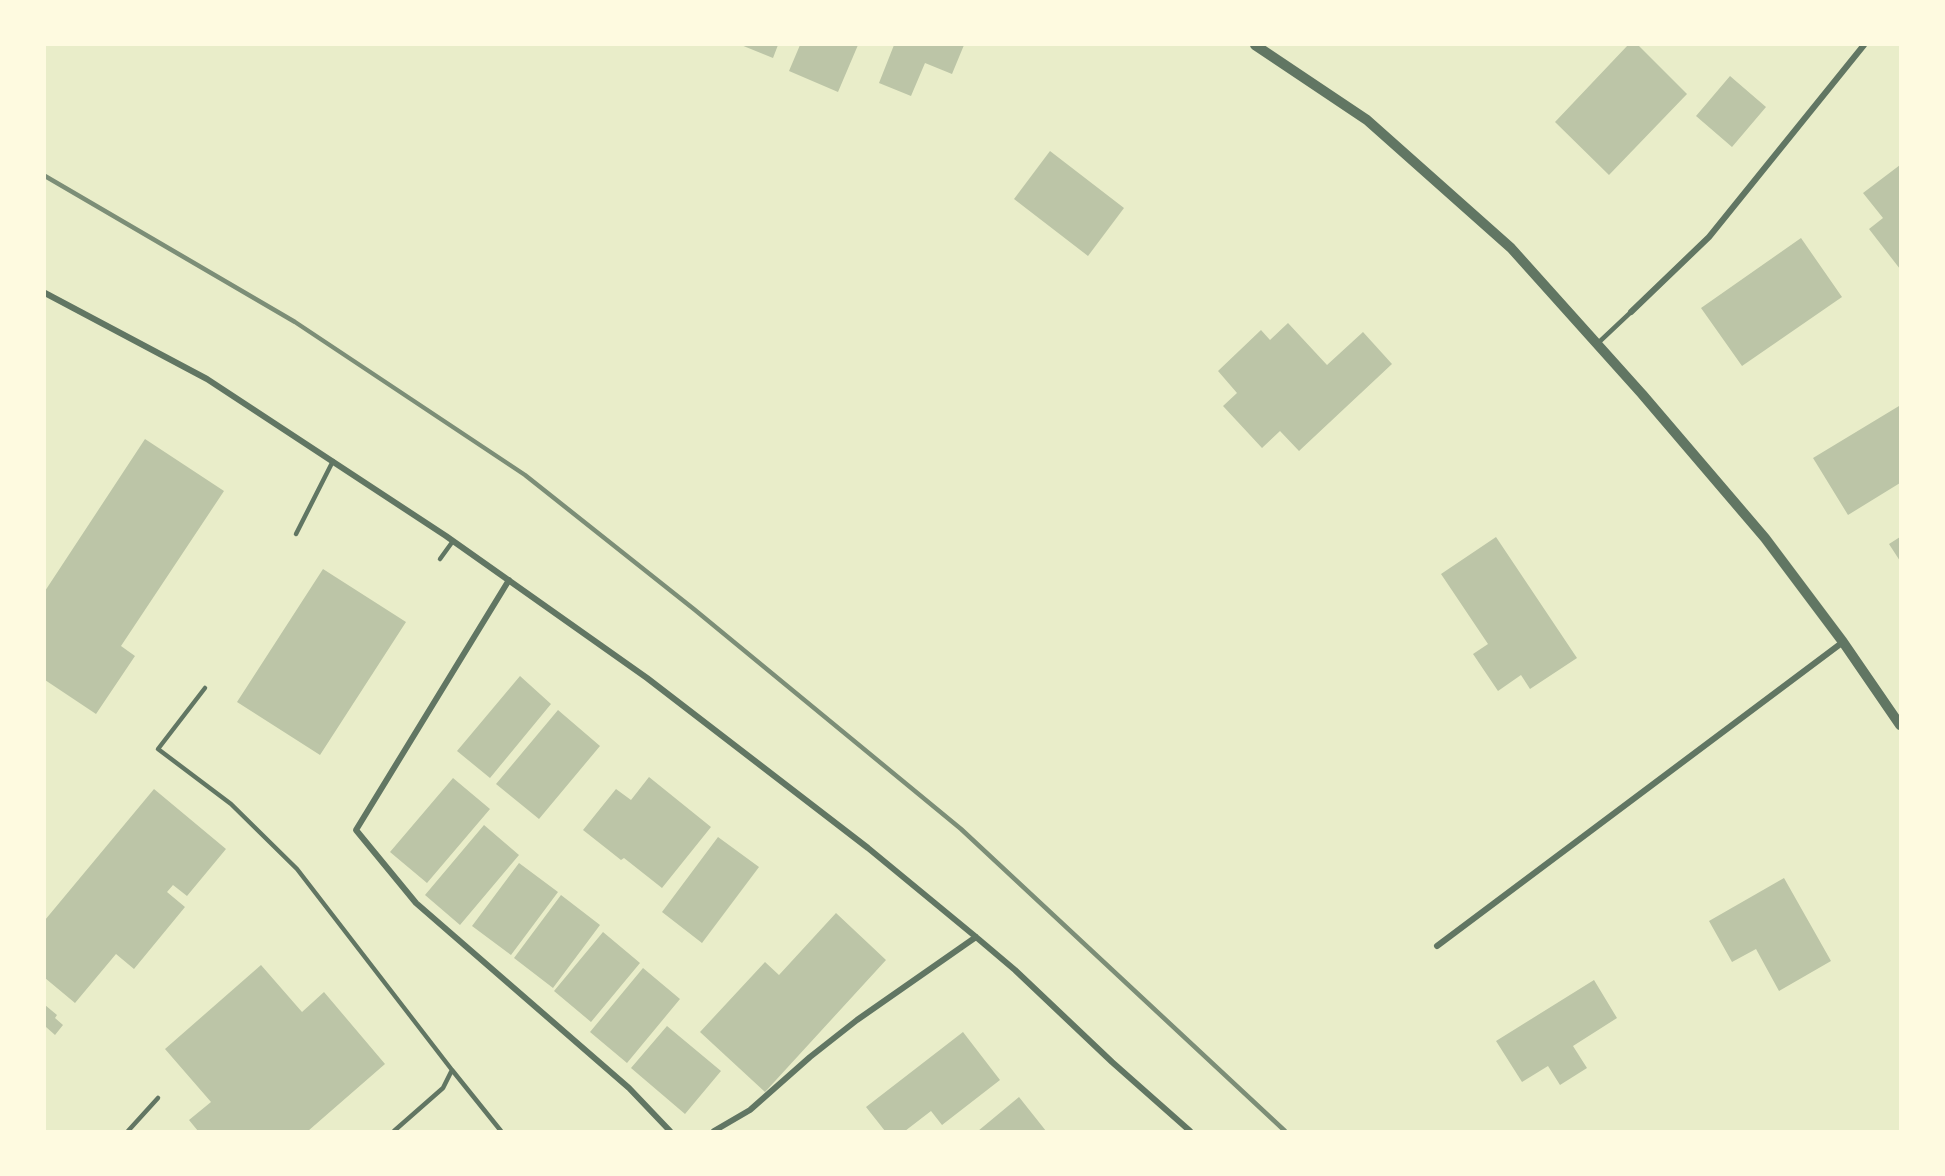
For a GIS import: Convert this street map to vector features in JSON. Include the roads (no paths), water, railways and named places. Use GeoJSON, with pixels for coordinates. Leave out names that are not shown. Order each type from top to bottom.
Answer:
{"type":"FeatureCollection","features":[{"type":"Feature","properties":{"kind":"street"},"geometry":{"type":"LineString","coordinates":[[1255,45],[1367,120],[1511,248],[1765,538],[1843,642],[1900,725]]}},
{"type":"Feature","properties":{"kind":"street"},"geometry":{"type":"LineString","coordinates":[[1631,312],[1709,237],[1864,45]]}},
{"type":"Feature","properties":{"kind":"street"},"geometry":{"type":"LineString","coordinates":[[45,293],[207,379],[453,541],[656,685],[868,848],[976,937],[1190,1131]]}},
{"type":"Feature","properties":{"kind":"street"},"geometry":{"type":"LineString","coordinates":[[509,580],[356,830],[416,903],[629,1088],[670,1131]]}},
{"type":"Feature","properties":{"kind":"street"},"geometry":{"type":"LineString","coordinates":[[1437,946],[1843,642]]}},
{"type":"Feature","properties":{"kind":"street"},"geometry":{"type":"LineString","coordinates":[[714,1131],[750,1110],[856,1020],[976,937]]}},
{"type":"Feature","properties":{"kind":"lane"},"geometry":{"type":"LineString","coordinates":[[1597,344],[1631,312]]}},
{"type":"Feature","properties":{"kind":"lane"},"geometry":{"type":"LineString","coordinates":[[296,534],[333,461]]}},
{"type":"Feature","properties":{"kind":"lane"},"geometry":{"type":"LineString","coordinates":[[440,559],[453,541]]}},
{"type":"Feature","properties":{"kind":"lane"},"geometry":{"type":"LineString","coordinates":[[205,688],[158,750],[231,804],[297,869],[501,1131]]}},
{"type":"Feature","properties":{"kind":"lane"},"geometry":{"type":"LineString","coordinates":[[394,1131],[443,1088],[452,1070]]}},
{"type":"Feature","properties":{"kind":"lane"},"geometry":{"type":"LineString","coordinates":[[128,1131],[158,1098]]}},
{"type":"Feature","properties":{"kind":"railway"},"geometry":{"type":"LineString","coordinates":[[45,176],[295,322],[525,475],[695,610],[961,829],[1285,1131]]}}]}
